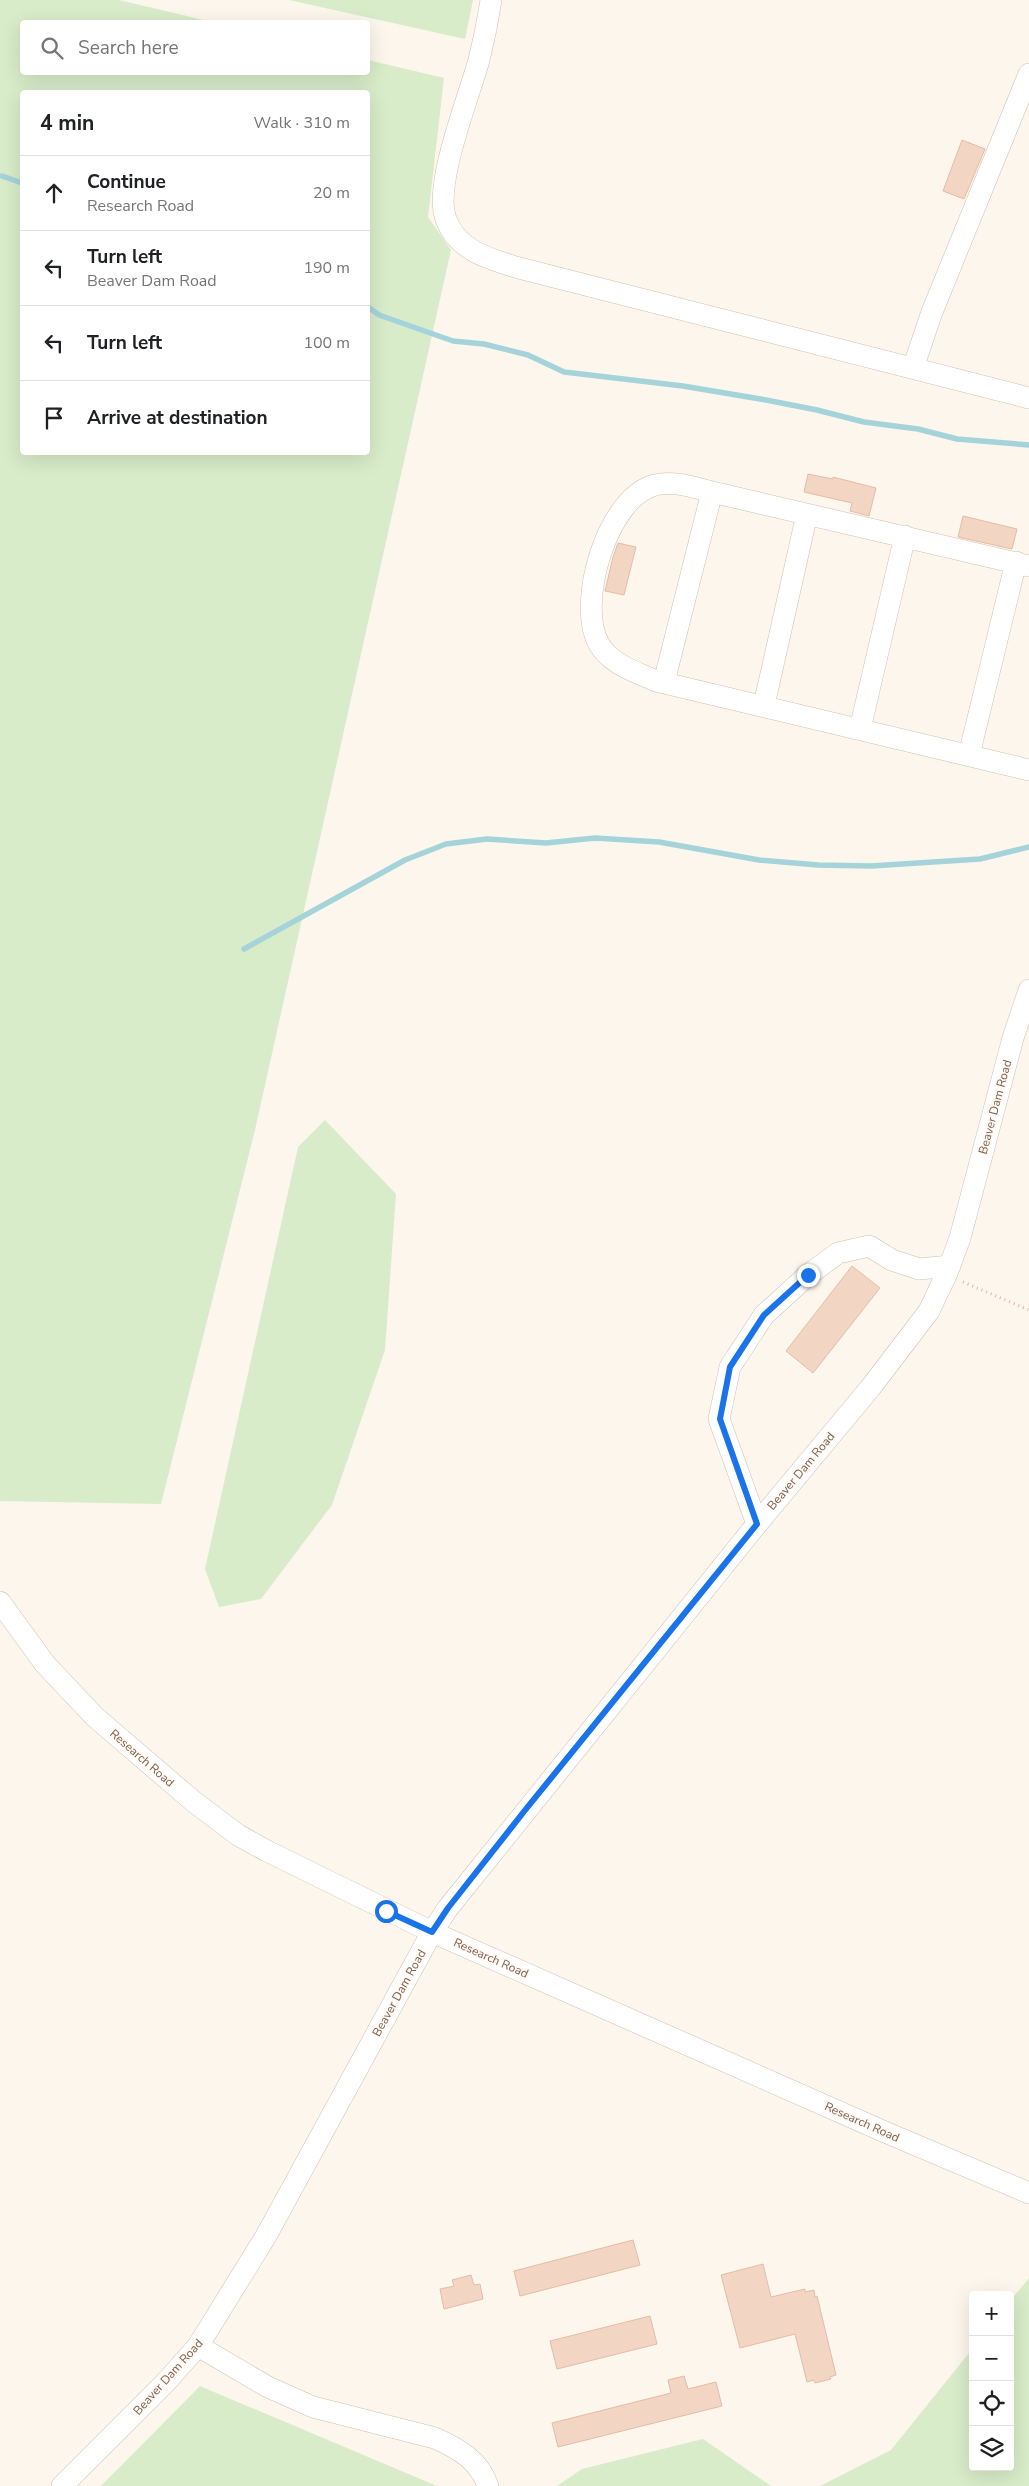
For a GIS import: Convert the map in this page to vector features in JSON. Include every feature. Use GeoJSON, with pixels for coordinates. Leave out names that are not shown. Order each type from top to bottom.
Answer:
{"type":"FeatureCollection","features":[{"type":"Feature","properties":{"kind":"street"},"geometry":{"type":"LineString","coordinates":[[491,0],[483,43],[443,192],[446,220],[472,252],[519,268],[1029,398]]}},
{"type":"Feature","properties":{"kind":"street"},"geometry":{"type":"LineString","coordinates":[[913,368],[932,312],[1029,74]]}},
{"type":"Feature","properties":{"kind":"street"},"geometry":{"type":"LineString","coordinates":[[968,755],[1023,564],[712,492],[666,484],[656,484],[645,489],[624,507],[612,525],[599,559],[591,604],[598,643],[607,655],[656,681],[764,705],[1029,770]]}},
{"type":"Feature","properties":{"kind":"street"},"geometry":{"type":"LineString","coordinates":[[664,682],[712,492]]}},
{"type":"Feature","properties":{"kind":"street"},"geometry":{"type":"LineString","coordinates":[[764,705],[807,514]]}},
{"type":"Feature","properties":{"kind":"street"},"geometry":{"type":"LineString","coordinates":[[860,729],[904,536]]}},
{"type":"Feature","properties":{"kind":"street","name":"Beaver Dam Road"},"geometry":{"type":"LineString","coordinates":[[62,2486],[166,2382],[198,2346],[266,2236],[432,1932],[448,1908],[757,1524],[902,1348],[929,1311],[960,1238],[1013,1038],[1029,990]]}},
{"type":"Feature","properties":{"kind":"street"},"geometry":{"type":"LineString","coordinates":[[757,1524],[720,1419],[730,1367],[764,1315],[808,1275],[838,1253],[869,1246],[892,1260],[919,1269],[948,1270]]}},
{"type":"Feature","properties":{"kind":"street","name":"Research Road"},"geometry":{"type":"LineString","coordinates":[[0,1602],[45,1664],[83,1706],[193,1801],[238,1835],[267,1852],[432,1932],[885,2132],[1029,2193]]}},
{"type":"Feature","properties":{"kind":"street"},"geometry":{"type":"LineString","coordinates":[[198,2346],[268,2387],[313,2406],[435,2438],[451,2445],[464,2453],[480,2469],[488,2486]]}},
{"type":"Feature","properties":{"kind":"path"},"geometry":{"type":"LineString","coordinates":[[948,1270],[1029,1310]]}},
{"type":"Feature","properties":{"kind":"green space"},"geometry":{"type":"Polygon","coordinates":[[[0,0],[119,0],[204,20],[20,20],[20,75],[370,75],[370,60],[444,78],[428,217],[451,250],[255,1130],[161,1504],[0,1501],[0,0]]]}},
{"type":"Feature","properties":{"kind":"green space"},"geometry":{"type":"Polygon","coordinates":[[[289,0],[473,0],[465,39],[289,0]]]}},
{"type":"Feature","properties":{"kind":"green space"},"geometry":{"type":"Polygon","coordinates":[[[325,1120],[396,1194],[385,1350],[332,1505],[261,1599],[219,1607],[205,1569],[298,1147],[325,1120]]]}},
{"type":"Feature","properties":{"kind":"green space"},"geometry":{"type":"Polygon","coordinates":[[[1029,2278],[1029,2486],[820,2486],[891,2450],[969,2353],[969,2471],[1014,2471],[1014,2296],[1029,2278]]]}},
{"type":"Feature","properties":{"kind":"green space"},"geometry":{"type":"Polygon","coordinates":[[[200,2386],[437,2486],[101,2486],[200,2386]]]}},
{"type":"Feature","properties":{"kind":"green space"},"geometry":{"type":"Polygon","coordinates":[[[703,2439],[771,2486],[557,2486],[582,2469],[703,2439]]]}},
{"type":"Feature","properties":{"kind":"building"},"geometry":{"type":"Polygon","coordinates":[[[962,140],[985,149],[964,199],[943,191],[962,140]]]}},
{"type":"Feature","properties":{"kind":"building"},"geometry":{"type":"Polygon","coordinates":[[[808,474],[833,479],[833,477],[876,488],[869,516],[850,511],[852,503],[804,492],[808,474]]]}},
{"type":"Feature","properties":{"kind":"building"},"geometry":{"type":"Polygon","coordinates":[[[963,516],[1017,529],[1012,549],[958,537],[963,516]]]}},
{"type":"Feature","properties":{"kind":"building"},"geometry":{"type":"Polygon","coordinates":[[[618,543],[636,547],[624,595],[605,591],[618,543]]]}},
{"type":"Feature","properties":{"kind":"building"},"geometry":{"type":"Polygon","coordinates":[[[852,1266],[880,1288],[813,1373],[786,1351],[852,1266]]]}},
{"type":"Feature","properties":{"kind":"building"},"geometry":{"type":"Polygon","coordinates":[[[633,2240],[640,2265],[520,2296],[514,2271],[633,2240]]]}},
{"type":"Feature","properties":{"kind":"building"},"geometry":{"type":"Polygon","coordinates":[[[763,2264],[771,2297],[805,2289],[805,2292],[814,2290],[836,2375],[830,2377],[831,2379],[815,2383],[814,2380],[807,2382],[795,2334],[740,2348],[721,2275],[763,2264]]]}},
{"type":"Feature","properties":{"kind":"building"},"geometry":{"type":"Polygon","coordinates":[[[471,2275],[474,2285],[480,2284],[483,2299],[444,2309],[440,2289],[454,2286],[452,2280],[471,2275]]]}},
{"type":"Feature","properties":{"kind":"building"},"geometry":{"type":"Polygon","coordinates":[[[650,2316],[657,2344],[557,2369],[550,2341],[650,2316]]]}},
{"type":"Feature","properties":{"kind":"building"},"geometry":{"type":"Polygon","coordinates":[[[684,2376],[688,2389],[716,2382],[722,2406],[558,2447],[552,2423],[671,2393],[668,2380],[684,2376]]]}},
{"type":"Feature","properties":{"kind":"waterway"},"geometry":{"type":"LineString","coordinates":[[2,176],[20,182]]}},
{"type":"Feature","properties":{"kind":"waterway"},"geometry":{"type":"LineString","coordinates":[[370,308],[379,315],[453,341],[484,344],[528,355],[564,372],[683,386],[766,400],[864,422],[918,429],[957,439],[1029,445]]}},
{"type":"Feature","properties":{"kind":"waterway"},"geometry":{"type":"LineString","coordinates":[[244,949],[405,860],[446,844],[487,839],[546,843],[595,838],[659,842],[759,860],[818,865],[871,866],[980,859],[1029,847]]}},
{"type":"Feature","properties":{"kind":"route"},"geometry":{"type":"LineString","coordinates":[[386,1911],[432,1932],[448,1908],[473,1880],[526,1809],[757,1524],[720,1419],[730,1367],[764,1315],[808,1275]]}}]}
